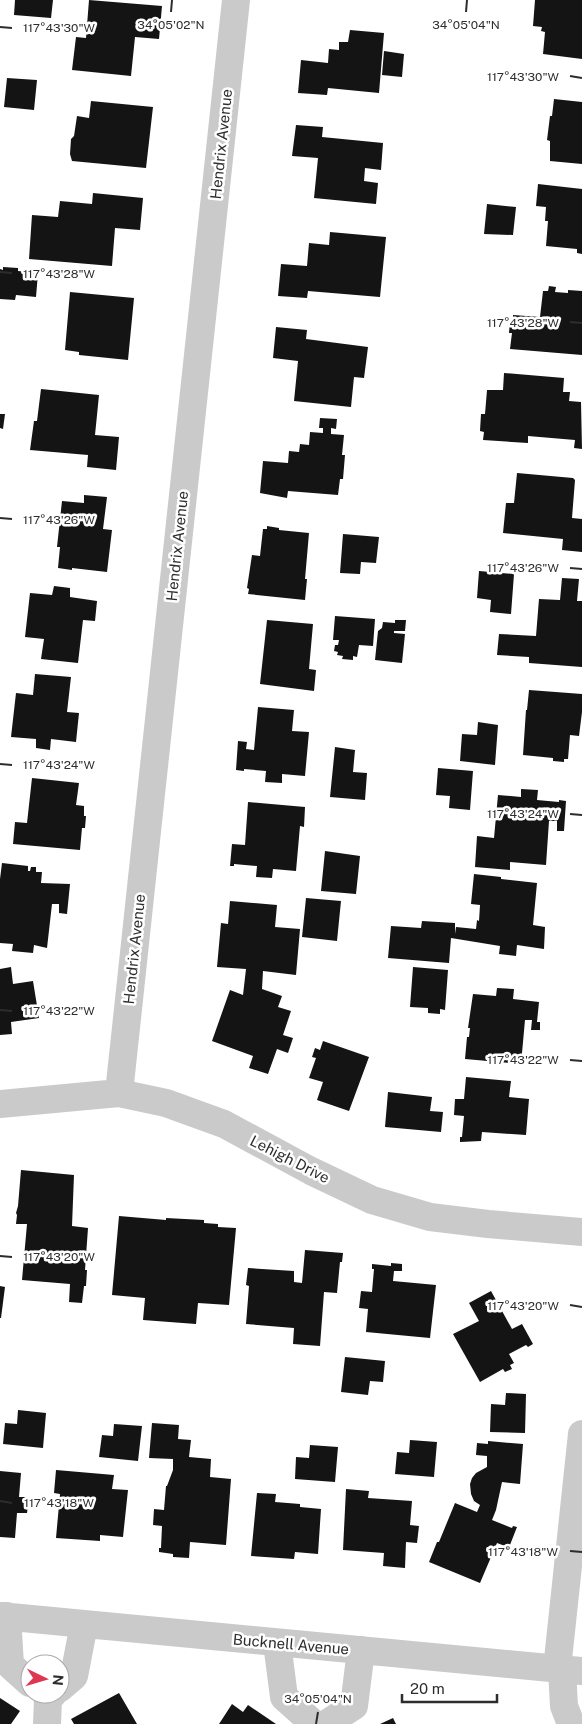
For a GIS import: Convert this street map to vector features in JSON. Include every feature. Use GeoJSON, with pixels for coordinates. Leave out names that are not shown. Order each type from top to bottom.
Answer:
{"type":"FeatureCollection","features":[{"type":"Feature","properties":{"kind":"street","name":"Hendrix Avenue"},"geometry":{"type":"LineString","coordinates":[[119,1093],[236,0]]}},
{"type":"Feature","properties":{"kind":"street","name":"Lehigh Drive"},"geometry":{"type":"LineString","coordinates":[[0,1104],[119,1093],[166,1103],[224,1124],[372,1200],[430,1217],[582,1232]]}},
{"type":"Feature","properties":{"kind":"street"},"geometry":{"type":"LineString","coordinates":[[571,1724],[564,1706],[582,1434]]}},
{"type":"Feature","properties":{"kind":"street"},"geometry":{"type":"LineString","coordinates":[[3,1616],[10,1665],[20,1674]]}},
{"type":"Feature","properties":{"kind":"street","name":"Bucknell Avenue"},"geometry":{"type":"LineString","coordinates":[[3,1616],[567,1670]]}},
{"type":"Feature","properties":{"kind":"street"},"geometry":{"type":"LineString","coordinates":[[70,1679],[74,1676],[84,1624]]}},
{"type":"Feature","properties":{"kind":"street"},"geometry":{"type":"LineString","coordinates":[[276,1643],[284,1697],[314,1724]]}},
{"type":"Feature","properties":{"kind":"street"},"geometry":{"type":"LineString","coordinates":[[326,1724],[354,1706],[361,1650]]}},
{"type":"Feature","properties":{"kind":"building"},"geometry":{"type":"Polygon","coordinates":[[[15,0],[53,0],[51,18],[14,15],[15,0]]]}},
{"type":"Feature","properties":{"kind":"building"},"geometry":{"type":"Polygon","coordinates":[[[89,0],[162,6],[159,39],[135,37],[131,76],[72,70],[76,37],[86,38],[89,0]]]}},
{"type":"Feature","properties":{"kind":"building"},"geometry":{"type":"Polygon","coordinates":[[[535,0],[582,0],[582,59],[543,54],[545,32],[541,31],[542,27],[533,26],[535,0]]]}},
{"type":"Feature","properties":{"kind":"building"},"geometry":{"type":"Polygon","coordinates":[[[350,30],[384,33],[379,93],[328,88],[327,95],[298,93],[301,60],[328,63],[329,49],[339,50],[339,42],[348,42],[350,30]]]}},
{"type":"Feature","properties":{"kind":"building"},"geometry":{"type":"Polygon","coordinates":[[[384,51],[404,54],[402,77],[382,75],[384,51]]]}},
{"type":"Feature","properties":{"kind":"building"},"geometry":{"type":"Polygon","coordinates":[[[7,78],[37,80],[34,110],[4,107],[7,78]]]}},
{"type":"Feature","properties":{"kind":"building"},"geometry":{"type":"Polygon","coordinates":[[[554,99],[582,102],[582,164],[550,161],[550,141],[547,140],[554,99]]]}},
{"type":"Feature","properties":{"kind":"building"},"geometry":{"type":"Polygon","coordinates":[[[91,101],[153,107],[146,168],[72,161],[70,154],[71,139],[74,136],[77,116],[89,118],[91,101]]]}},
{"type":"Feature","properties":{"kind":"building"},"geometry":{"type":"Polygon","coordinates":[[[296,125],[323,127],[322,137],[383,143],[381,170],[365,168],[364,181],[378,183],[376,204],[314,198],[318,158],[292,156],[296,125]]]}},
{"type":"Feature","properties":{"kind":"building"},"geometry":{"type":"Polygon","coordinates":[[[538,184],[582,189],[582,254],[577,253],[577,249],[546,246],[548,221],[545,221],[546,207],[536,206],[538,184]]]}},
{"type":"Feature","properties":{"kind":"building"},"geometry":{"type":"Polygon","coordinates":[[[93,193],[143,198],[140,230],[115,228],[112,266],[29,259],[32,215],[58,217],[60,201],[92,204],[93,193]]]}},
{"type":"Feature","properties":{"kind":"building"},"geometry":{"type":"Polygon","coordinates":[[[487,204],[516,207],[513,235],[484,234],[487,204]]]}},
{"type":"Feature","properties":{"kind":"building"},"geometry":{"type":"Polygon","coordinates":[[[330,232],[386,237],[380,297],[308,291],[307,298],[278,296],[281,264],[307,266],[309,243],[329,245],[330,232]]]}},
{"type":"Feature","properties":{"kind":"building"},"geometry":{"type":"Polygon","coordinates":[[[3,267],[18,268],[18,271],[38,273],[36,297],[16,295],[15,300],[0,299],[0,269],[3,270],[3,267]]]}},
{"type":"Feature","properties":{"kind":"building"},"geometry":{"type":"Polygon","coordinates":[[[549,286],[556,287],[555,292],[568,293],[568,290],[582,291],[582,355],[510,349],[512,333],[509,333],[510,319],[513,320],[513,315],[540,317],[543,291],[548,291],[549,286]]]}},
{"type":"Feature","properties":{"kind":"building"},"geometry":{"type":"Polygon","coordinates":[[[70,292],[134,298],[128,360],[79,355],[79,352],[65,350],[70,292]]]}},
{"type":"Feature","properties":{"kind":"building"},"geometry":{"type":"Polygon","coordinates":[[[276,327],[307,330],[306,339],[368,347],[364,378],[354,377],[351,407],[294,401],[298,361],[273,358],[276,327]]]}},
{"type":"Feature","properties":{"kind":"building"},"geometry":{"type":"Polygon","coordinates":[[[504,373],[564,378],[563,392],[570,392],[569,401],[581,402],[582,449],[574,448],[575,440],[528,436],[528,443],[483,440],[484,432],[480,431],[481,414],[485,414],[487,390],[503,390],[504,373]]]}},
{"type":"Feature","properties":{"kind":"building"},"geometry":{"type":"Polygon","coordinates":[[[41,389],[99,395],[95,435],[119,437],[116,470],[87,467],[88,455],[30,450],[34,421],[37,421],[41,389]]]}},
{"type":"Feature","properties":{"kind":"building"},"geometry":{"type":"Polygon","coordinates":[[[0,414],[5,414],[3,429],[0,428],[0,414]]]}},
{"type":"Feature","properties":{"kind":"building"},"geometry":{"type":"Polygon","coordinates":[[[320,418],[337,419],[336,429],[331,428],[331,434],[344,435],[342,455],[345,455],[343,479],[340,479],[338,495],[288,491],[287,498],[260,493],[263,461],[288,463],[289,451],[299,452],[300,444],[309,445],[310,432],[323,433],[323,428],[319,428],[320,418]]]}},
{"type":"Feature","properties":{"kind":"building"},"geometry":{"type":"Polygon","coordinates":[[[517,473],[573,478],[575,480],[572,518],[582,519],[582,552],[562,550],[563,539],[503,533],[506,503],[514,503],[517,473]]]}},
{"type":"Feature","properties":{"kind":"building"},"geometry":{"type":"Polygon","coordinates":[[[84,495],[107,497],[103,529],[112,530],[107,572],[58,568],[60,547],[57,547],[62,501],[84,503],[84,495]]]}},
{"type":"Feature","properties":{"kind":"building"},"geometry":{"type":"Polygon","coordinates":[[[267,526],[279,528],[279,530],[309,533],[305,600],[248,594],[249,589],[247,588],[252,555],[260,556],[263,529],[267,529],[267,526]]]}},
{"type":"Feature","properties":{"kind":"building"},"geometry":{"type":"Polygon","coordinates":[[[343,534],[379,537],[376,563],[361,562],[360,574],[340,573],[343,534]]]}},
{"type":"Feature","properties":{"kind":"building"},"geometry":{"type":"Polygon","coordinates":[[[479,571],[514,574],[511,614],[490,612],[491,600],[477,598],[479,571]]]}},
{"type":"Feature","properties":{"kind":"building"},"geometry":{"type":"Polygon","coordinates":[[[562,578],[579,579],[577,601],[582,601],[582,667],[529,663],[529,657],[497,655],[499,634],[536,636],[539,599],[560,600],[562,578]]]}},
{"type":"Feature","properties":{"kind":"building"},"geometry":{"type":"Polygon","coordinates":[[[54,586],[70,588],[70,597],[97,601],[95,621],[83,620],[78,663],[41,659],[44,639],[25,637],[30,593],[52,595],[54,586]]]}},
{"type":"Feature","properties":{"kind":"building"},"geometry":{"type":"Polygon","coordinates":[[[335,616],[375,619],[373,646],[359,645],[357,657],[353,656],[353,660],[342,659],[343,656],[337,655],[338,652],[334,651],[335,645],[338,645],[339,640],[333,640],[335,616]]]}},
{"type":"Feature","properties":{"kind":"building"},"geometry":{"type":"Polygon","coordinates":[[[267,620],[313,624],[309,669],[316,670],[314,691],[260,684],[267,620]]]}},
{"type":"Feature","properties":{"kind":"building"},"geometry":{"type":"Polygon","coordinates":[[[395,620],[406,620],[405,631],[394,631],[394,633],[405,634],[402,663],[375,660],[378,631],[382,628],[383,622],[395,623],[395,620]]]}},
{"type":"Feature","properties":{"kind":"building"},"geometry":{"type":"Polygon","coordinates":[[[35,674],[71,677],[67,712],[79,713],[76,742],[51,739],[50,750],[36,748],[36,739],[11,737],[16,693],[33,695],[35,674]]]}},
{"type":"Feature","properties":{"kind":"building"},"geometry":{"type":"Polygon","coordinates":[[[529,690],[582,694],[579,736],[570,735],[568,759],[564,759],[564,762],[553,761],[553,758],[523,755],[529,690]]]}},
{"type":"Feature","properties":{"kind":"building"},"geometry":{"type":"Polygon","coordinates":[[[258,707],[294,710],[292,731],[309,732],[305,776],[282,774],[282,783],[265,782],[266,771],[236,770],[238,741],[247,742],[246,749],[254,750],[258,707]]]}},
{"type":"Feature","properties":{"kind":"building"},"geometry":{"type":"Polygon","coordinates":[[[478,722],[498,725],[495,765],[460,761],[462,734],[477,735],[478,722]]]}},
{"type":"Feature","properties":{"kind":"building"},"geometry":{"type":"Polygon","coordinates":[[[335,747],[355,750],[353,772],[367,773],[365,800],[330,797],[335,747]]]}},
{"type":"Feature","properties":{"kind":"building"},"geometry":{"type":"Polygon","coordinates":[[[438,768],[473,771],[470,810],[449,808],[450,796],[436,795],[438,768]]]}},
{"type":"Feature","properties":{"kind":"building"},"geometry":{"type":"Polygon","coordinates":[[[32,778],[79,783],[76,805],[84,806],[84,816],[86,816],[85,828],[82,828],[80,850],[13,844],[15,822],[27,823],[32,778]]]}},
{"type":"Feature","properties":{"kind":"building"},"geometry":{"type":"Polygon","coordinates":[[[521,789],[538,790],[537,800],[566,801],[564,831],[557,831],[557,821],[549,821],[546,865],[510,862],[510,870],[475,867],[477,836],[494,838],[498,795],[521,797],[521,789]]]}},
{"type":"Feature","properties":{"kind":"building"},"geometry":{"type":"Polygon","coordinates":[[[248,802],[305,807],[304,827],[300,826],[296,871],[273,869],[272,878],[256,877],[257,866],[234,864],[234,866],[230,866],[232,844],[245,845],[248,802]]]}},
{"type":"Feature","properties":{"kind":"building"},"geometry":{"type":"Polygon","coordinates":[[[325,851],[360,856],[356,894],[321,891],[325,851]]]}},
{"type":"Feature","properties":{"kind":"building"},"geometry":{"type":"Polygon","coordinates":[[[2,863],[28,866],[28,871],[30,871],[31,867],[36,867],[36,872],[42,872],[41,883],[70,884],[67,914],[59,913],[59,904],[52,904],[47,948],[34,945],[33,953],[12,951],[13,944],[0,943],[0,879],[2,863]]]}},
{"type":"Feature","properties":{"kind":"building"},"geometry":{"type":"Polygon","coordinates":[[[474,874],[537,883],[533,925],[545,927],[544,949],[517,945],[516,956],[499,954],[500,946],[451,938],[449,963],[388,958],[391,926],[421,928],[422,921],[455,923],[455,934],[456,927],[476,929],[477,920],[479,921],[480,905],[471,904],[474,874]]]}},
{"type":"Feature","properties":{"kind":"building"},"geometry":{"type":"Polygon","coordinates":[[[306,898],[341,901],[337,941],[302,937],[306,898]]]}},
{"type":"Feature","properties":{"kind":"building"},"geometry":{"type":"Polygon","coordinates":[[[230,901],[277,905],[275,927],[300,929],[296,975],[263,971],[262,989],[282,996],[278,1007],[291,1011],[283,1035],[293,1038],[288,1053],[277,1049],[268,1074],[249,1068],[253,1056],[212,1041],[230,990],[243,995],[246,969],[217,967],[221,923],[228,924],[230,901]]]}},
{"type":"Feature","properties":{"kind":"building"},"geometry":{"type":"Polygon","coordinates":[[[11,967],[13,984],[33,981],[39,1018],[11,1022],[12,1034],[0,1035],[0,969],[11,967]]]}},
{"type":"Feature","properties":{"kind":"building"},"geometry":{"type":"Polygon","coordinates":[[[413,967],[448,970],[445,1010],[440,1009],[440,1014],[428,1013],[428,1008],[410,1007],[413,967]]]}},
{"type":"Feature","properties":{"kind":"building"},"geometry":{"type":"Polygon","coordinates":[[[497,988],[514,989],[513,999],[539,1002],[537,1022],[540,1022],[540,1030],[531,1030],[532,1020],[525,1020],[521,1064],[465,1059],[473,994],[496,996],[497,988]]]}},
{"type":"Feature","properties":{"kind":"building"},"geometry":{"type":"Polygon","coordinates":[[[323,1041],[369,1057],[349,1111],[317,1100],[323,1082],[309,1078],[316,1058],[312,1057],[315,1048],[320,1050],[323,1041]]]}},
{"type":"Feature","properties":{"kind":"building"},"geometry":{"type":"Polygon","coordinates":[[[466,1077],[511,1081],[509,1097],[529,1099],[526,1135],[482,1132],[481,1141],[460,1142],[464,1116],[454,1115],[455,1099],[464,1099],[466,1077]]]}},
{"type":"Feature","properties":{"kind":"building"},"geometry":{"type":"Polygon","coordinates":[[[388,1092],[432,1097],[430,1111],[443,1112],[441,1132],[385,1127],[388,1092]]]}},
{"type":"Feature","properties":{"kind":"building"},"geometry":{"type":"Polygon","coordinates":[[[21,1170],[74,1175],[72,1226],[88,1228],[85,1270],[87,1270],[86,1286],[84,1286],[82,1303],[69,1302],[70,1284],[22,1280],[27,1224],[16,1224],[21,1170]]]}},
{"type":"Feature","properties":{"kind":"building"},"geometry":{"type":"Polygon","coordinates":[[[119,1216],[166,1220],[166,1218],[204,1220],[204,1223],[218,1224],[218,1227],[236,1228],[229,1305],[198,1303],[196,1324],[143,1320],[145,1298],[112,1295],[119,1216]]]}},
{"type":"Feature","properties":{"kind":"building"},"geometry":{"type":"Polygon","coordinates":[[[305,1250],[343,1253],[342,1262],[340,1262],[337,1293],[324,1292],[320,1346],[293,1344],[294,1328],[246,1324],[249,1286],[246,1285],[248,1268],[294,1271],[294,1282],[302,1283],[305,1250]]]}},
{"type":"Feature","properties":{"kind":"building"},"geometry":{"type":"Polygon","coordinates":[[[391,1263],[402,1264],[402,1271],[394,1271],[393,1281],[436,1285],[430,1338],[366,1332],[368,1309],[359,1308],[361,1291],[372,1292],[374,1269],[372,1269],[372,1264],[391,1266],[391,1263]]]}},
{"type":"Feature","properties":{"kind":"building"},"geometry":{"type":"Polygon","coordinates":[[[0,1286],[5,1287],[1,1318],[0,1318],[0,1286]]]}},
{"type":"Feature","properties":{"kind":"building"},"geometry":{"type":"Polygon","coordinates":[[[491,1291],[512,1329],[522,1324],[533,1344],[528,1347],[526,1345],[509,1354],[514,1363],[510,1365],[512,1369],[505,1372],[503,1369],[480,1382],[453,1334],[479,1321],[469,1303],[491,1291]]]}},
{"type":"Feature","properties":{"kind":"building"},"geometry":{"type":"Polygon","coordinates":[[[345,1357],[385,1361],[383,1382],[370,1381],[368,1395],[341,1392],[345,1357]]]}},
{"type":"Feature","properties":{"kind":"building"},"geometry":{"type":"Polygon","coordinates":[[[506,1393],[526,1394],[525,1433],[490,1432],[491,1404],[505,1405],[506,1393]]]}},
{"type":"Feature","properties":{"kind":"building"},"geometry":{"type":"Polygon","coordinates":[[[18,1410],[46,1413],[43,1448],[3,1444],[5,1423],[17,1424],[18,1410]]]}},
{"type":"Feature","properties":{"kind":"building"},"geometry":{"type":"Polygon","coordinates":[[[152,1423],[179,1425],[178,1439],[191,1440],[189,1457],[211,1459],[210,1477],[231,1479],[226,1545],[190,1542],[189,1558],[173,1557],[173,1554],[159,1552],[159,1548],[161,1548],[162,1526],[153,1525],[154,1509],[164,1510],[166,1486],[173,1470],[173,1459],[149,1458],[152,1423]]]}},
{"type":"Feature","properties":{"kind":"building"},"geometry":{"type":"Polygon","coordinates":[[[114,1424],[142,1426],[138,1461],[99,1457],[102,1435],[113,1436],[114,1424]]]}},
{"type":"Feature","properties":{"kind":"building"},"geometry":{"type":"Polygon","coordinates":[[[410,1440],[437,1442],[434,1477],[395,1474],[397,1452],[409,1453],[410,1440]]]}},
{"type":"Feature","properties":{"kind":"building"},"geometry":{"type":"Polygon","coordinates":[[[488,1441],[523,1444],[520,1484],[502,1482],[492,1520],[512,1528],[513,1526],[517,1527],[508,1550],[504,1548],[505,1546],[497,1543],[480,1583],[429,1562],[455,1503],[477,1512],[480,1505],[474,1501],[470,1484],[476,1473],[487,1467],[487,1456],[476,1455],[477,1443],[488,1444],[488,1441]]]}},
{"type":"Feature","properties":{"kind":"building"},"geometry":{"type":"Polygon","coordinates":[[[310,1445],[338,1447],[335,1482],[295,1479],[296,1457],[309,1458],[310,1445]]]}},
{"type":"Feature","properties":{"kind":"building"},"geometry":{"type":"Polygon","coordinates":[[[56,1470],[114,1475],[112,1489],[128,1490],[123,1537],[100,1535],[100,1541],[56,1538],[60,1494],[54,1493],[56,1470]]]}},
{"type":"Feature","properties":{"kind":"building"},"geometry":{"type":"Polygon","coordinates":[[[0,1471],[21,1473],[19,1497],[29,1497],[27,1513],[17,1513],[15,1538],[0,1537],[0,1471]]]}},
{"type":"Feature","properties":{"kind":"building"},"geometry":{"type":"Polygon","coordinates":[[[346,1489],[369,1491],[368,1498],[412,1501],[410,1525],[419,1526],[417,1543],[406,1542],[405,1568],[383,1566],[384,1553],[343,1550],[346,1489]]]}},
{"type":"Feature","properties":{"kind":"building"},"geometry":{"type":"Polygon","coordinates":[[[257,1493],[276,1494],[275,1502],[300,1504],[300,1507],[321,1509],[318,1554],[295,1552],[294,1559],[251,1556],[257,1493]]]}},
{"type":"Feature","properties":{"kind":"building"},"geometry":{"type":"Polygon","coordinates":[[[119,1693],[137,1724],[74,1724],[71,1719],[119,1693]]]}},
{"type":"Feature","properties":{"kind":"building"},"geometry":{"type":"Polygon","coordinates":[[[0,1698],[20,1711],[11,1724],[0,1724],[0,1698]]]}},
{"type":"Feature","properties":{"kind":"building"},"geometry":{"type":"Polygon","coordinates":[[[232,1704],[243,1712],[248,1705],[276,1724],[219,1724],[232,1704]]]}},
{"type":"Feature","properties":{"kind":"building"},"geometry":{"type":"Polygon","coordinates":[[[393,1718],[396,1724],[380,1724],[393,1718]]]}}]}
